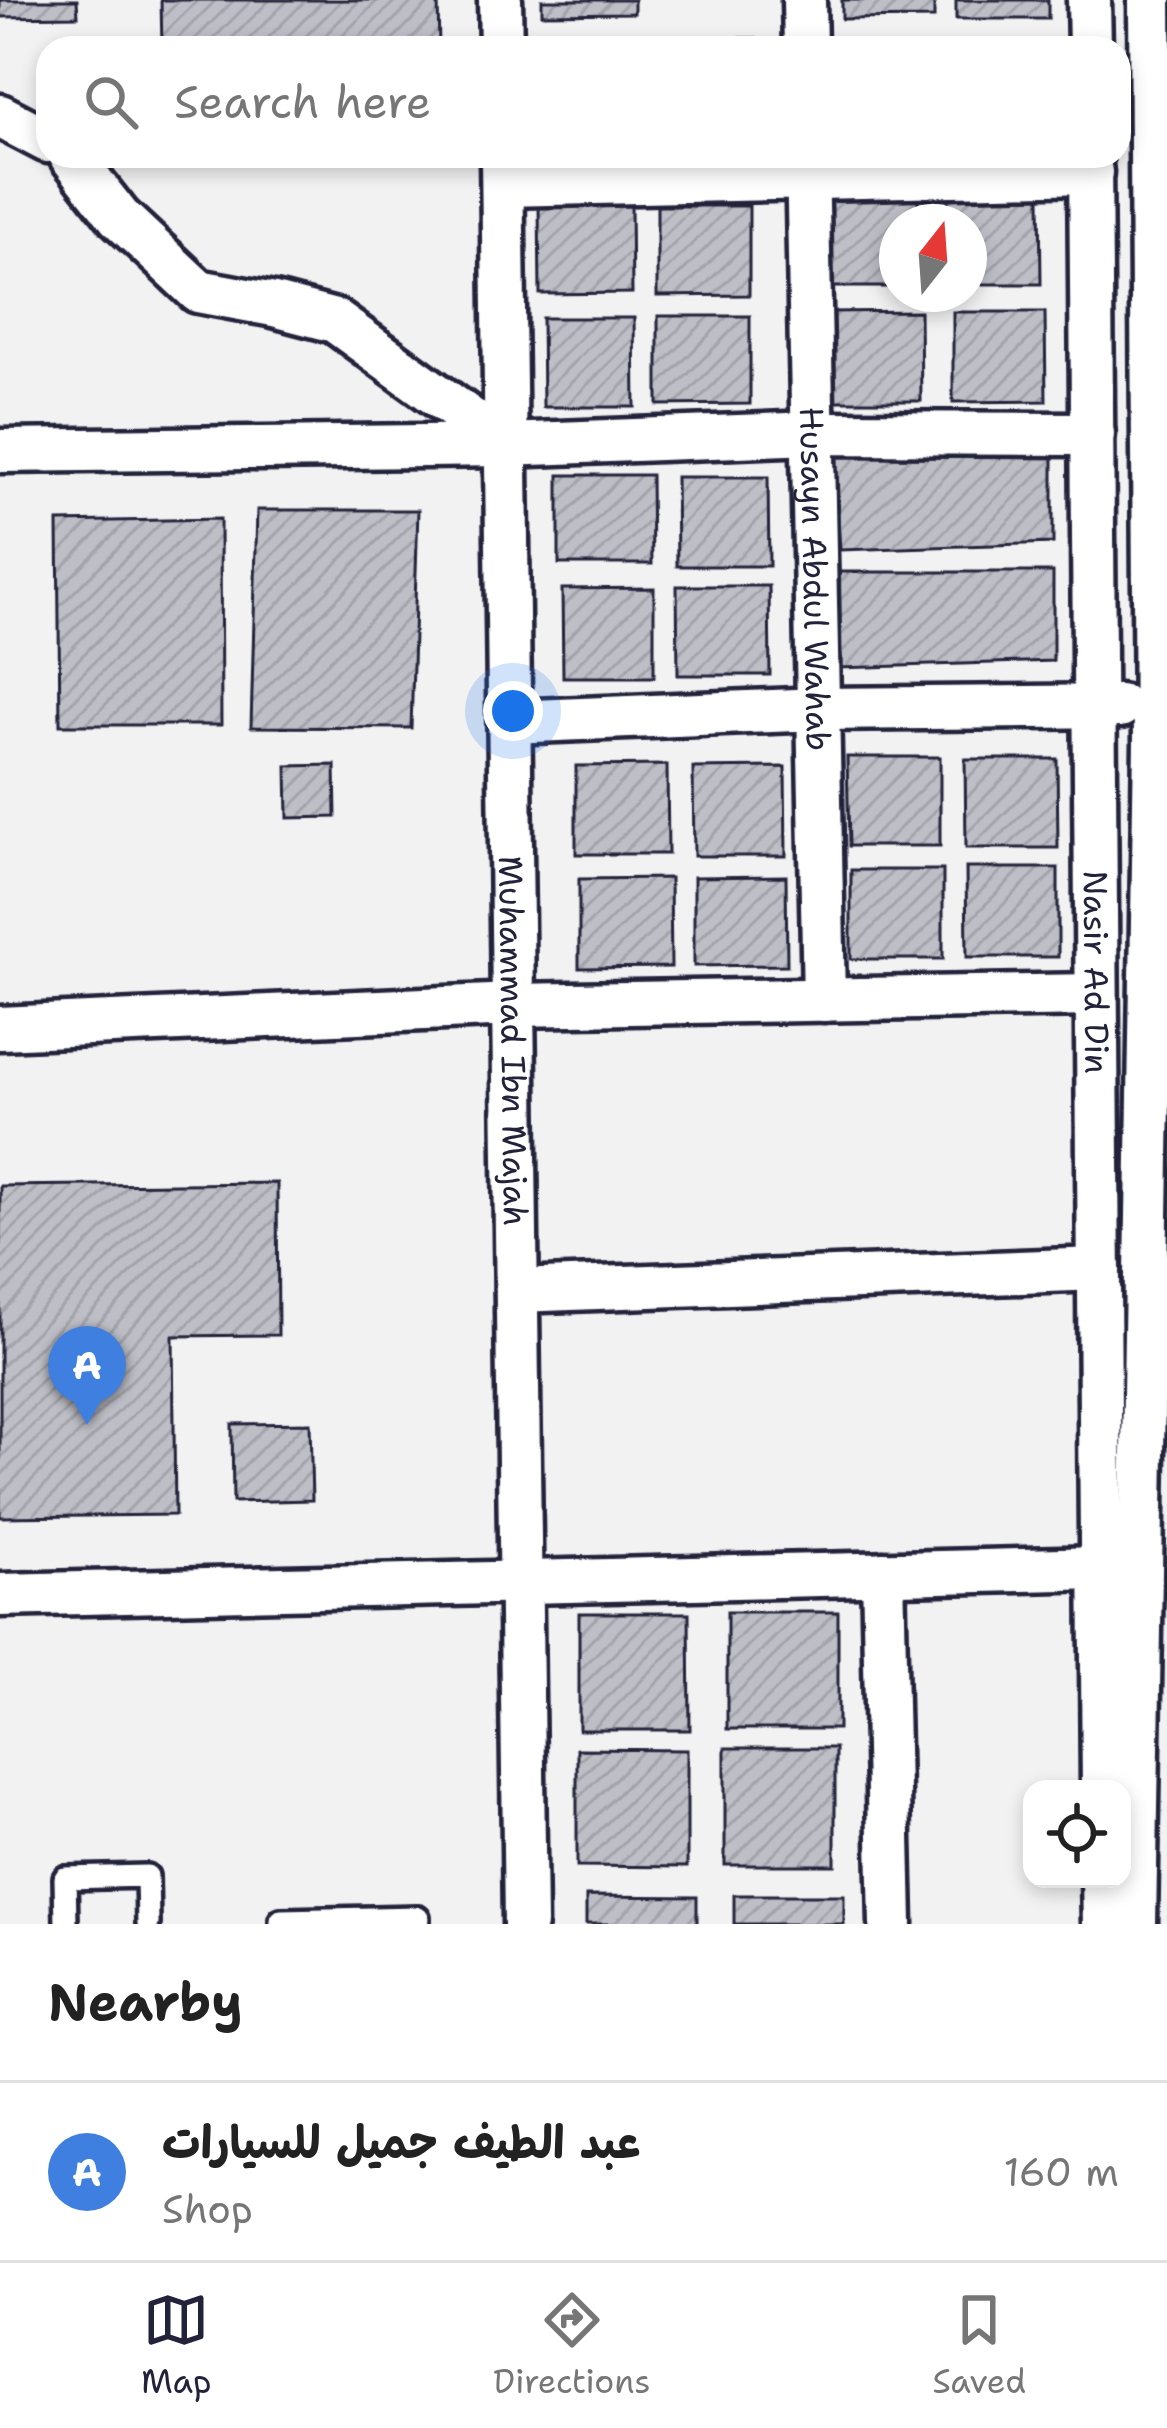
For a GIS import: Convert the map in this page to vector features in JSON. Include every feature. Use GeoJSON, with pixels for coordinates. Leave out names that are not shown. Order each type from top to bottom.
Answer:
{"type":"FeatureCollection","features":[{"type":"Feature","properties":{"kind":"street"},"geometry":{"type":"LineString","coordinates":[[500,0],[501,36]]}},
{"type":"Feature","properties":{"kind":"street"},"geometry":{"type":"LineString","coordinates":[[804,0],[805,36]]}},
{"type":"Feature","properties":{"kind":"street"},"geometry":{"type":"LineString","coordinates":[[1089,0],[1090,36]]}},
{"type":"Feature","properties":{"kind":"street","name":"Nasir Ad Din"},"geometry":{"type":"LineString","coordinates":[[1135,1924],[1159,731],[1150,0]]}},
{"type":"Feature","properties":{"kind":"street"},"geometry":{"type":"LineString","coordinates":[[0,116],[36,135]]}},
{"type":"Feature","properties":{"kind":"street"},"geometry":{"type":"LineString","coordinates":[[80,168],[119,217],[198,291],[334,321],[506,445]]}},
{"type":"Feature","properties":{"kind":"street"},"geometry":{"type":"LineString","coordinates":[[502,171],[732,168]]}},
{"type":"Feature","properties":{"kind":"street","name":"Husayn Abdul Wahab"},"geometry":{"type":"LineString","coordinates":[[808,168],[824,1000]]}},
{"type":"Feature","properties":{"kind":"street","name":"Nasir Ad Din"},"geometry":{"type":"LineString","coordinates":[[1090,168],[1102,1780]]}},
{"type":"Feature","properties":{"kind":"street","name":"Muhammad Ibn Majah"},"geometry":{"type":"LineString","coordinates":[[502,171],[525,1924]]}},
{"type":"Feature","properties":{"kind":"street"},"geometry":{"type":"LineString","coordinates":[[0,451],[506,445],[813,433],[1093,434]]}},
{"type":"Feature","properties":{"kind":"street"},"geometry":{"type":"LineString","coordinates":[[510,722],[819,710],[1159,731]]}},
{"type":"Feature","properties":{"kind":"street"},"geometry":{"type":"LineString","coordinates":[[0,1028],[513,1005],[1096,995]]}},
{"type":"Feature","properties":{"kind":"street"},"geometry":{"type":"LineString","coordinates":[[517,1291],[1099,1269]]}},
{"type":"Feature","properties":{"kind":"street"},"geometry":{"type":"LineString","coordinates":[[0,1595],[1101,1568]]}},
{"type":"Feature","properties":{"kind":"street"},"geometry":{"type":"LineString","coordinates":[[883,1573],[891,1924]]}},
{"type":"Feature","properties":{"kind":"street"},"geometry":{"type":"LineString","coordinates":[[1103,1888],[1104,1924]]}},
{"type":"Feature","properties":{"kind":"lane"},"geometry":{"type":"LineString","coordinates":[[66,1924],[65,1878],[147,1876],[148,1924]]}},
{"type":"Feature","properties":{"kind":"lane"},"geometry":{"type":"LineString","coordinates":[[281,1924],[281,1920],[418,1917],[418,1924]]}},
{"type":"Feature","properties":{"kind":"building"},"geometry":{"type":"Polygon","coordinates":[[[0,0],[77,0],[78,16],[0,17],[0,0]]]}},
{"type":"Feature","properties":{"kind":"building"},"geometry":{"type":"Polygon","coordinates":[[[161,0],[438,0],[439,36],[162,36],[161,0]]]}},
{"type":"Feature","properties":{"kind":"building"},"geometry":{"type":"Polygon","coordinates":[[[542,0],[634,0],[634,13],[542,14],[542,0]]]}},
{"type":"Feature","properties":{"kind":"building"},"geometry":{"type":"Polygon","coordinates":[[[842,0],[934,0],[934,18],[842,19],[842,0]]]}},
{"type":"Feature","properties":{"kind":"building"},"geometry":{"type":"Polygon","coordinates":[[[956,0],[1048,0],[1048,19],[956,19],[956,0]]]}},
{"type":"Feature","properties":{"kind":"building"},"geometry":{"type":"Polygon","coordinates":[[[948,195],[1040,195],[1041,284],[987,284],[987,204],[948,204],[948,195]]]}},
{"type":"Feature","properties":{"kind":"building"},"geometry":{"type":"Polygon","coordinates":[[[826,198],[918,198],[918,204],[879,204],[879,287],[826,287],[826,198]]]}},
{"type":"Feature","properties":{"kind":"building"},"geometry":{"type":"Polygon","coordinates":[[[539,205],[631,205],[632,293],[540,294],[539,205]]]}},
{"type":"Feature","properties":{"kind":"building"},"geometry":{"type":"Polygon","coordinates":[[[657,206],[749,206],[749,295],[657,296],[657,206]]]}},
{"type":"Feature","properties":{"kind":"building"},"geometry":{"type":"Polygon","coordinates":[[[828,312],[920,312],[921,401],[829,401],[828,312]]]}},
{"type":"Feature","properties":{"kind":"building"},"geometry":{"type":"Polygon","coordinates":[[[953,312],[1045,312],[1046,401],[953,402],[953,312]]]}},
{"type":"Feature","properties":{"kind":"building"},"geometry":{"type":"Polygon","coordinates":[[[658,316],[750,316],[750,404],[658,405],[658,316]]]}},
{"type":"Feature","properties":{"kind":"building"},"geometry":{"type":"Polygon","coordinates":[[[542,318],[634,318],[635,407],[543,407],[542,318]]]}},
{"type":"Feature","properties":{"kind":"building"},"geometry":{"type":"Polygon","coordinates":[[[1053,454],[1053,543],[840,550],[834,455],[1053,454]]]}},
{"type":"Feature","properties":{"kind":"building"},"geometry":{"type":"Polygon","coordinates":[[[559,475],[651,475],[652,564],[559,564],[559,475]]]}},
{"type":"Feature","properties":{"kind":"building"},"geometry":{"type":"Polygon","coordinates":[[[676,477],[768,477],[769,566],[677,566],[676,477]]]}},
{"type":"Feature","properties":{"kind":"building"},"geometry":{"type":"Polygon","coordinates":[[[257,510],[418,510],[411,728],[251,727],[257,510]]]}},
{"type":"Feature","properties":{"kind":"building"},"geometry":{"type":"Polygon","coordinates":[[[220,519],[221,725],[60,725],[58,522],[220,519]]]}},
{"type":"Feature","properties":{"kind":"building"},"geometry":{"type":"Polygon","coordinates":[[[834,572],[1053,572],[1053,661],[839,668],[834,572]]]}},
{"type":"Feature","properties":{"kind":"building"},"geometry":{"type":"Polygon","coordinates":[[[677,586],[769,586],[770,675],[678,675],[677,586]]]}},
{"type":"Feature","properties":{"kind":"building"},"geometry":{"type":"Polygon","coordinates":[[[654,588],[654,677],[563,677],[562,589],[654,588]]]}},
{"type":"Feature","properties":{"kind":"building"},"geometry":{"type":"Polygon","coordinates":[[[847,757],[940,757],[940,846],[849,846],[847,757]]]}},
{"type":"Feature","properties":{"kind":"building"},"geometry":{"type":"Polygon","coordinates":[[[965,759],[1057,759],[1058,848],[966,848],[965,759]]]}},
{"type":"Feature","properties":{"kind":"building"},"geometry":{"type":"Polygon","coordinates":[[[335,765],[336,817],[288,818],[287,766],[335,765]]]}},
{"type":"Feature","properties":{"kind":"building"},"geometry":{"type":"Polygon","coordinates":[[[667,765],[668,854],[576,854],[576,766],[667,765]]]}},
{"type":"Feature","properties":{"kind":"building"},"geometry":{"type":"Polygon","coordinates":[[[785,767],[786,856],[694,856],[693,768],[785,767]]]}},
{"type":"Feature","properties":{"kind":"building"},"geometry":{"type":"Polygon","coordinates":[[[966,868],[1058,868],[1058,957],[967,957],[966,868]]]}},
{"type":"Feature","properties":{"kind":"building"},"geometry":{"type":"Polygon","coordinates":[[[851,870],[943,870],[943,959],[851,959],[851,870]]]}},
{"type":"Feature","properties":{"kind":"building"},"geometry":{"type":"Polygon","coordinates":[[[786,876],[787,965],[694,966],[694,877],[786,876]]]}},
{"type":"Feature","properties":{"kind":"building"},"geometry":{"type":"Polygon","coordinates":[[[670,878],[671,967],[579,968],[579,879],[670,878]]]}},
{"type":"Feature","properties":{"kind":"building"},"geometry":{"type":"Polygon","coordinates":[[[277,1183],[278,1335],[173,1336],[175,1515],[0,1517],[0,1186],[277,1183]]]}},
{"type":"Feature","properties":{"kind":"building"},"geometry":{"type":"Polygon","coordinates":[[[310,1423],[312,1500],[233,1502],[232,1424],[310,1423]]]}},
{"type":"Feature","properties":{"kind":"building"},"geometry":{"type":"Polygon","coordinates":[[[727,1612],[838,1612],[838,1729],[727,1729],[727,1612]]]}},
{"type":"Feature","properties":{"kind":"building"},"geometry":{"type":"Polygon","coordinates":[[[579,1613],[689,1613],[690,1730],[579,1730],[579,1613]]]}},
{"type":"Feature","properties":{"kind":"building"},"geometry":{"type":"Polygon","coordinates":[[[725,1748],[835,1748],[835,1865],[725,1865],[725,1748]]]}},
{"type":"Feature","properties":{"kind":"building"},"geometry":{"type":"Polygon","coordinates":[[[577,1749],[687,1750],[687,1867],[577,1866],[577,1749]]]}},
{"type":"Feature","properties":{"kind":"building"},"geometry":{"type":"Polygon","coordinates":[[[734,1895],[844,1895],[844,1924],[734,1924],[734,1895]]]}},
{"type":"Feature","properties":{"kind":"building"},"geometry":{"type":"Polygon","coordinates":[[[586,1896],[697,1897],[697,1924],[586,1924],[586,1896]]]}},
{"type":"Feature","properties":{"kind":"place","name":"عبد الطيف جميل للسيارات"},"geometry":{"type":"Point","coordinates":[87,1425]}}]}
